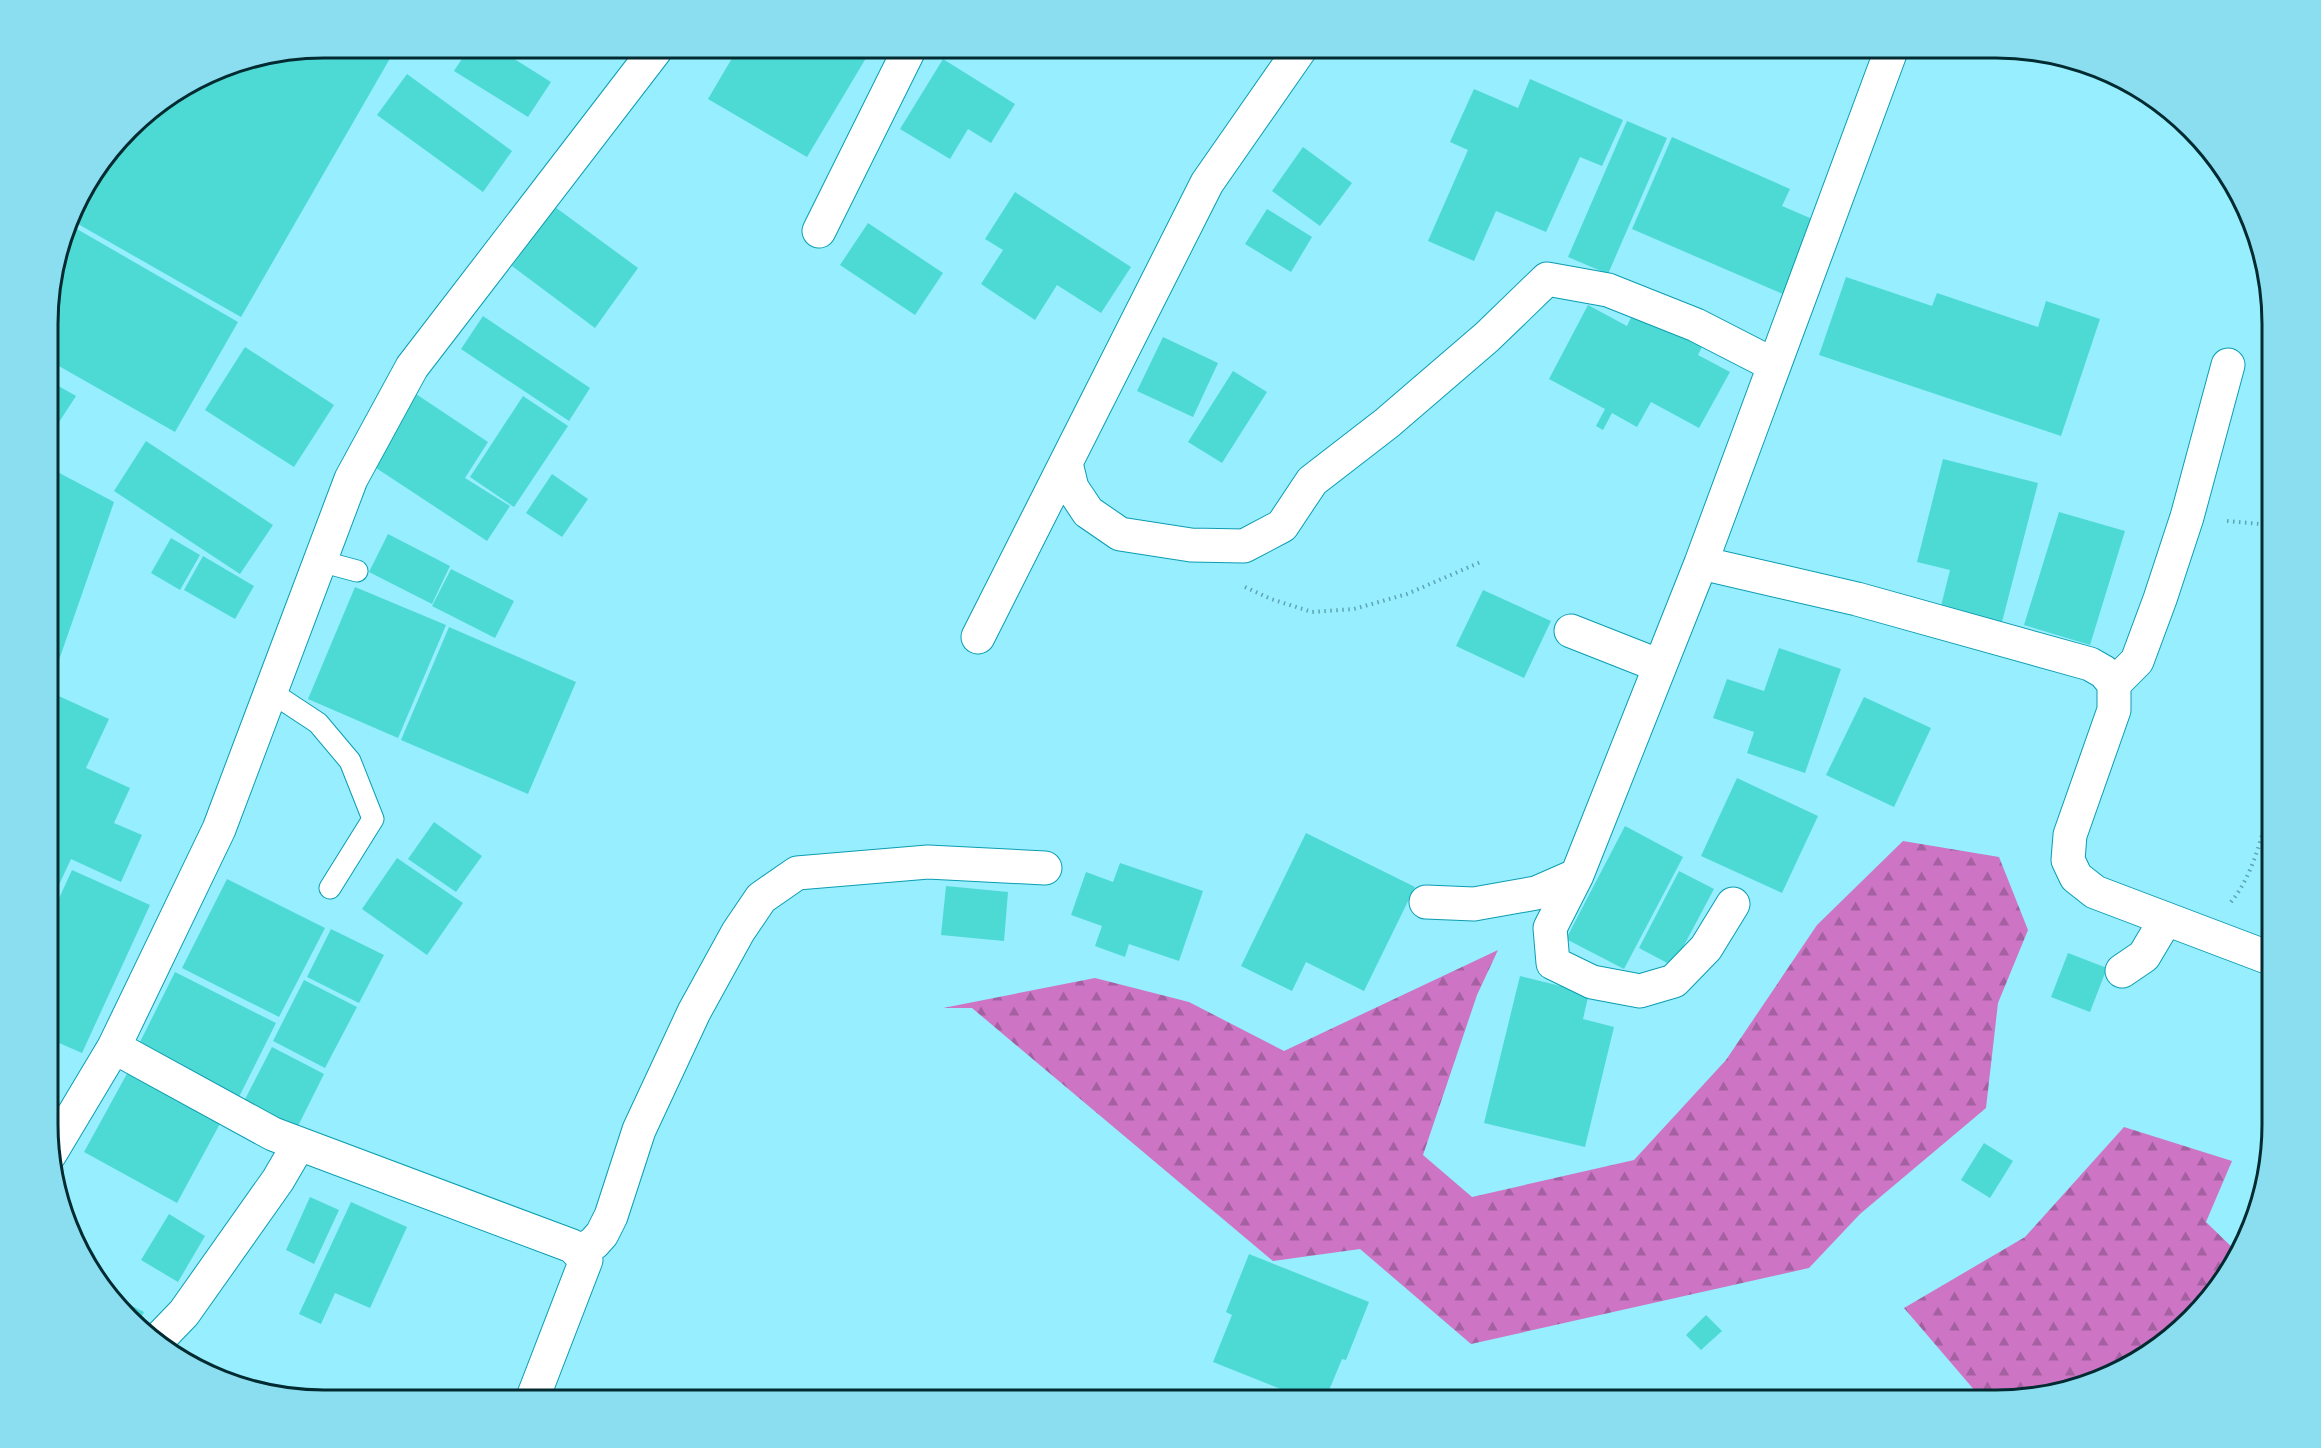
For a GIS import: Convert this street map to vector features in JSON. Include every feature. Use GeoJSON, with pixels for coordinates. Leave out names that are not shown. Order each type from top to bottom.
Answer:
{"type":"FeatureCollection","features":[{"type":"Feature","properties":{"kind":"street"},"geometry":{"type":"LineString","coordinates":[[59,1140],[114,1047],[219,829],[351,478],[412,367],[649,58]]}},
{"type":"Feature","properties":{"kind":"street"},"geometry":{"type":"LineString","coordinates":[[819,231],[905,58]]}},
{"type":"Feature","properties":{"kind":"street"},"geometry":{"type":"LineString","coordinates":[[978,637],[1207,183],[1294,58]]}},
{"type":"Feature","properties":{"kind":"street"},"geometry":{"type":"LineString","coordinates":[[1733,904],[1706,948],[1674,981],[1640,991],[1592,982],[1553,963],[1550,928],[1577,875],[1701,563],[1888,58]]}},
{"type":"Feature","properties":{"kind":"street"},"geometry":{"type":"LineString","coordinates":[[1066,462],[1072,488],[1088,512],[1120,534],[1191,545],[1244,546],[1282,526],[1312,481],[1387,423],[1487,337],[1547,279],[1608,290],[1696,325],[1774,365]]}},
{"type":"Feature","properties":{"kind":"street"},"geometry":{"type":"LineString","coordinates":[[2114,684],[2137,661],[2160,598],[2187,517],[2228,365]]}},
{"type":"Feature","properties":{"kind":"street"},"geometry":{"type":"LineString","coordinates":[[1701,563],[1857,599],[2090,663],[2103,672],[2114,684],[2114,710],[2070,835],[2068,860],[2076,877],[2095,892],[2262,955]]}},
{"type":"Feature","properties":{"kind":"street"},"geometry":{"type":"LineString","coordinates":[[1571,631],[1660,666]]}},
{"type":"Feature","properties":{"kind":"street"},"geometry":{"type":"LineString","coordinates":[[579,1253],[594,1243],[602,1234],[611,1216],[639,1130],[694,1012],[738,932],[761,898],[797,873],[928,862],[1045,868]]}},
{"type":"Feature","properties":{"kind":"street"},"geometry":{"type":"LineString","coordinates":[[1426,902],[1474,904],[1536,893],[1577,875]]}},
{"type":"Feature","properties":{"kind":"street"},"geometry":{"type":"LineString","coordinates":[[2122,971],[2144,956],[2178,924]]}},
{"type":"Feature","properties":{"kind":"street"},"geometry":{"type":"LineString","coordinates":[[114,1047],[273,1134],[572,1246],[586,1260],[536,1390]]}},
{"type":"Feature","properties":{"kind":"street"},"geometry":{"type":"LineString","coordinates":[[163,1334],[190,1305],[278,1180],[299,1144]]}},
{"type":"Feature","properties":{"kind":"lane"},"geometry":{"type":"LineString","coordinates":[[320,561],[357,571]]}},
{"type":"Feature","properties":{"kind":"lane"},"geometry":{"type":"LineString","coordinates":[[271,692],[318,723],[350,761],[373,819],[330,888]]}},
{"type":"Feature","properties":{"kind":"path"},"geometry":{"type":"LineString","coordinates":[[1239,584],[1271,599],[1312,612],[1354,609],[1407,594],[1483,561]]}},
{"type":"Feature","properties":{"kind":"path"},"geometry":{"type":"LineString","coordinates":[[2178,924],[2222,913],[2241,890],[2262,835]]}},
{"type":"Feature","properties":{"kind":"green space"},"geometry":{"type":"Polygon","coordinates":[[[1903,841],[1999,857],[2028,930],[1998,1003],[1986,1108],[1860,1214],[1809,1268],[1471,1344],[1360,1249],[1273,1261],[972,1008],[943,1008],[1095,978],[1189,1002],[1284,1051],[1498,950],[1477,995],[1423,1155],[1472,1197],[1634,1160],[1726,1060],[1817,925],[1903,841]]]}},
{"type":"Feature","properties":{"kind":"green space"},"geometry":{"type":"Polygon","coordinates":[[[2124,1127],[2232,1161],[2206,1222],[2232,1247],[2218,1271],[2185,1312],[2144,1345],[2114,1362],[2082,1375],[2031,1387],[1974,1390],[1904,1308],[2025,1237],[2124,1127]]]}},
{"type":"Feature","properties":{"kind":"building"},"geometry":{"type":"Polygon","coordinates":[[[325,58],[390,58],[241,317],[79,224],[94,192],[103,177],[136,136],[177,103],[207,86],[239,73],[290,61],[325,58]]]}},
{"type":"Feature","properties":{"kind":"building"},"geometry":{"type":"Polygon","coordinates":[[[462,58],[513,58],[551,82],[528,117],[454,71],[462,58]]]}},
{"type":"Feature","properties":{"kind":"building"},"geometry":{"type":"Polygon","coordinates":[[[732,58],[866,58],[807,157],[708,99],[732,58]]]}},
{"type":"Feature","properties":{"kind":"building"},"geometry":{"type":"Polygon","coordinates":[[[943,59],[1015,104],[991,143],[968,129],[950,159],[900,129],[943,59]]]}},
{"type":"Feature","properties":{"kind":"building"},"geometry":{"type":"Polygon","coordinates":[[[407,74],[512,151],[483,192],[377,115],[407,74]]]}},
{"type":"Feature","properties":{"kind":"building"},"geometry":{"type":"Polygon","coordinates":[[[1530,79],[1623,120],[1602,166],[1580,157],[1546,232],[1496,211],[1474,261],[1428,241],[1468,150],[1450,142],[1474,89],[1518,108],[1530,79]]]}},
{"type":"Feature","properties":{"kind":"building"},"geometry":{"type":"Polygon","coordinates":[[[1627,121],[1667,138],[1608,274],[1568,257],[1627,121]]]}},
{"type":"Feature","properties":{"kind":"building"},"geometry":{"type":"Polygon","coordinates":[[[1672,137],[1790,189],[1782,206],[1817,221],[1785,295],[1632,229],[1672,137]]]}},
{"type":"Feature","properties":{"kind":"building"},"geometry":{"type":"Polygon","coordinates":[[[1303,147],[1352,183],[1320,226],[1272,191],[1303,147]]]}},
{"type":"Feature","properties":{"kind":"building"},"geometry":{"type":"Polygon","coordinates":[[[1015,192],[1131,267],[1101,313],[1057,285],[1035,320],[981,284],[1003,250],[985,239],[1015,192]]]}},
{"type":"Feature","properties":{"kind":"building"},"geometry":{"type":"Polygon","coordinates":[[[555,207],[638,268],[595,328],[512,266],[555,207]]]}},
{"type":"Feature","properties":{"kind":"building"},"geometry":{"type":"Polygon","coordinates":[[[1267,209],[1312,237],[1291,272],[1245,244],[1267,209]]]}},
{"type":"Feature","properties":{"kind":"building"},"geometry":{"type":"Polygon","coordinates":[[[868,223],[943,273],[915,315],[840,265],[868,223]]]}},
{"type":"Feature","properties":{"kind":"building"},"geometry":{"type":"Polygon","coordinates":[[[77,229],[238,322],[175,432],[58,366],[61,290],[77,229]]]}},
{"type":"Feature","properties":{"kind":"building"},"geometry":{"type":"Polygon","coordinates":[[[1846,277],[1932,306],[1937,293],[2038,327],[2046,301],[2100,319],[2061,436],[1819,355],[1846,277]]]}},
{"type":"Feature","properties":{"kind":"building"},"geometry":{"type":"Polygon","coordinates":[[[1588,305],[1627,326],[1635,309],[1703,345],[1698,355],[1730,372],[1699,428],[1651,402],[1637,427],[1612,413],[1603,430],[1596,426],[1605,409],[1549,379],[1588,305]]]}},
{"type":"Feature","properties":{"kind":"building"},"geometry":{"type":"Polygon","coordinates":[[[483,316],[590,388],[569,421],[461,349],[483,316]]]}},
{"type":"Feature","properties":{"kind":"building"},"geometry":{"type":"Polygon","coordinates":[[[1163,337],[1218,363],[1193,417],[1137,391],[1163,337]]]}},
{"type":"Feature","properties":{"kind":"building"},"geometry":{"type":"Polygon","coordinates":[[[245,347],[334,405],[294,467],[205,410],[245,347]]]}},
{"type":"Feature","properties":{"kind":"building"},"geometry":{"type":"Polygon","coordinates":[[[1233,371],[1267,392],[1222,463],[1188,442],[1233,371]]]}},
{"type":"Feature","properties":{"kind":"building"},"geometry":{"type":"Polygon","coordinates":[[[58,386],[76,396],[58,424],[58,386]]]}},
{"type":"Feature","properties":{"kind":"building"},"geometry":{"type":"Polygon","coordinates":[[[416,394],[488,442],[465,478],[510,506],[487,541],[370,464],[416,394]]]}},
{"type":"Feature","properties":{"kind":"building"},"geometry":{"type":"Polygon","coordinates":[[[523,396],[568,426],[514,507],[470,477],[523,396]]]}},
{"type":"Feature","properties":{"kind":"building"},"geometry":{"type":"Polygon","coordinates":[[[146,441],[273,525],[240,574],[114,491],[146,441]]]}},
{"type":"Feature","properties":{"kind":"building"},"geometry":{"type":"Polygon","coordinates":[[[1943,459],[2038,483],[2002,622],[1941,606],[1950,570],[1917,562],[1943,459]]]}},
{"type":"Feature","properties":{"kind":"building"},"geometry":{"type":"Polygon","coordinates":[[[58,472],[114,502],[58,660],[58,472]]]}},
{"type":"Feature","properties":{"kind":"building"},"geometry":{"type":"Polygon","coordinates":[[[552,474],[588,499],[562,537],[526,513],[552,474]]]}},
{"type":"Feature","properties":{"kind":"building"},"geometry":{"type":"Polygon","coordinates":[[[2059,512],[2125,531],[2090,645],[2024,625],[2059,512]]]}},
{"type":"Feature","properties":{"kind":"building"},"geometry":{"type":"Polygon","coordinates":[[[388,534],[450,566],[432,604],[369,572],[388,534]]]}},
{"type":"Feature","properties":{"kind":"building"},"geometry":{"type":"Polygon","coordinates":[[[171,538],[200,555],[180,590],[151,573],[171,538]]]}},
{"type":"Feature","properties":{"kind":"building"},"geometry":{"type":"Polygon","coordinates":[[[203,556],[254,586],[235,619],[184,590],[203,556]]]}},
{"type":"Feature","properties":{"kind":"building"},"geometry":{"type":"Polygon","coordinates":[[[451,569],[514,601],[495,638],[432,606],[451,569]]]}},
{"type":"Feature","properties":{"kind":"building"},"geometry":{"type":"Polygon","coordinates":[[[355,587],[446,625],[398,738],[308,699],[355,587]]]}},
{"type":"Feature","properties":{"kind":"building"},"geometry":{"type":"Polygon","coordinates":[[[1483,590],[1551,621],[1524,678],[1456,646],[1483,590]]]}},
{"type":"Feature","properties":{"kind":"building"},"geometry":{"type":"Polygon","coordinates":[[[449,627],[576,682],[528,794],[401,740],[449,627]]]}},
{"type":"Feature","properties":{"kind":"building"},"geometry":{"type":"Polygon","coordinates":[[[1779,648],[1841,669],[1805,773],[1747,753],[1754,732],[1713,718],[1727,679],[1764,691],[1779,648]]]}},
{"type":"Feature","properties":{"kind":"building"},"geometry":{"type":"Polygon","coordinates":[[[58,696],[109,719],[86,768],[130,788],[114,823],[142,835],[121,882],[71,859],[58,887],[58,696]]]}},
{"type":"Feature","properties":{"kind":"building"},"geometry":{"type":"Polygon","coordinates":[[[1864,697],[1931,728],[1894,807],[1826,775],[1864,697]]]}},
{"type":"Feature","properties":{"kind":"building"},"geometry":{"type":"Polygon","coordinates":[[[1737,778],[1818,816],[1782,893],[1701,856],[1737,778]]]}},
{"type":"Feature","properties":{"kind":"building"},"geometry":{"type":"Polygon","coordinates":[[[434,822],[482,856],[456,892],[408,859],[434,822]]]}},
{"type":"Feature","properties":{"kind":"building"},"geometry":{"type":"Polygon","coordinates":[[[1625,826],[1683,857],[1624,969],[1566,939],[1625,826]]]}},
{"type":"Feature","properties":{"kind":"building"},"geometry":{"type":"Polygon","coordinates":[[[1306,833],[1415,887],[1364,991],[1306,962],[1292,991],[1241,966],[1306,833]]]}},
{"type":"Feature","properties":{"kind":"building"},"geometry":{"type":"Polygon","coordinates":[[[397,858],[463,903],[427,955],[362,909],[397,858]]]}},
{"type":"Feature","properties":{"kind":"building"},"geometry":{"type":"Polygon","coordinates":[[[1120,863],[1203,891],[1179,961],[1129,944],[1125,957],[1095,946],[1102,926],[1071,915],[1086,872],[1113,882],[1120,863]]]}},
{"type":"Feature","properties":{"kind":"building"},"geometry":{"type":"Polygon","coordinates":[[[72,870],[150,905],[82,1053],[58,1042],[58,901],[72,870]]]}},
{"type":"Feature","properties":{"kind":"building"},"geometry":{"type":"Polygon","coordinates":[[[1679,871],[1714,889],[1673,966],[1639,948],[1679,871]]]}},
{"type":"Feature","properties":{"kind":"building"},"geometry":{"type":"Polygon","coordinates":[[[227,879],[325,928],[279,1017],[182,968],[227,879]]]}},
{"type":"Feature","properties":{"kind":"building"},"geometry":{"type":"Polygon","coordinates":[[[946,886],[1008,892],[1004,941],[941,935],[946,886]]]}},
{"type":"Feature","properties":{"kind":"building"},"geometry":{"type":"Polygon","coordinates":[[[331,929],[384,955],[359,1003],[307,977],[331,929]]]}},
{"type":"Feature","properties":{"kind":"building"},"geometry":{"type":"Polygon","coordinates":[[[2068,953],[2107,968],[2090,1012],[2051,997],[2068,953]]]}},
{"type":"Feature","properties":{"kind":"building"},"geometry":{"type":"Polygon","coordinates":[[[175,972],[276,1023],[239,1097],[138,1046],[175,972]]]}},
{"type":"Feature","properties":{"kind":"building"},"geometry":{"type":"Polygon","coordinates":[[[1520,976],[1589,993],[1583,1019],[1614,1027],[1585,1147],[1484,1123],[1520,976]]]}},
{"type":"Feature","properties":{"kind":"building"},"geometry":{"type":"Polygon","coordinates":[[[304,980],[357,1007],[325,1068],[273,1041],[304,980]]]}},
{"type":"Feature","properties":{"kind":"building"},"geometry":{"type":"Polygon","coordinates":[[[272,1047],[324,1074],[295,1132],[242,1105],[272,1047]]]}},
{"type":"Feature","properties":{"kind":"building"},"geometry":{"type":"Polygon","coordinates":[[[129,1070],[222,1120],[177,1203],[84,1152],[129,1070]]]}},
{"type":"Feature","properties":{"kind":"building"},"geometry":{"type":"Polygon","coordinates":[[[1984,1143],[2013,1161],[1990,1198],[1961,1180],[1984,1143]]]}},
{"type":"Feature","properties":{"kind":"building"},"geometry":{"type":"Polygon","coordinates":[[[310,1197],[339,1210],[314,1264],[286,1250],[310,1197]]]}},
{"type":"Feature","properties":{"kind":"building"},"geometry":{"type":"Polygon","coordinates":[[[351,1202],[407,1227],[370,1308],[335,1293],[321,1324],[299,1314],[351,1202]]]}},
{"type":"Feature","properties":{"kind":"building"},"geometry":{"type":"Polygon","coordinates":[[[169,1214],[205,1236],[178,1282],[141,1260],[169,1214]]]}},
{"type":"Feature","properties":{"kind":"building"},"geometry":{"type":"Polygon","coordinates":[[[1249,1254],[1369,1302],[1346,1360],[1342,1359],[1329,1390],[1283,1390],[1213,1362],[1232,1315],[1226,1312],[1249,1254]]]}},
{"type":"Feature","properties":{"kind":"building"},"geometry":{"type":"Polygon","coordinates":[[[130,1305],[144,1312],[142,1317],[130,1305]]]}},
{"type":"Feature","properties":{"kind":"building"},"geometry":{"type":"Polygon","coordinates":[[[1706,1315],[1722,1331],[1701,1350],[1686,1335],[1706,1315]]]}}]}
